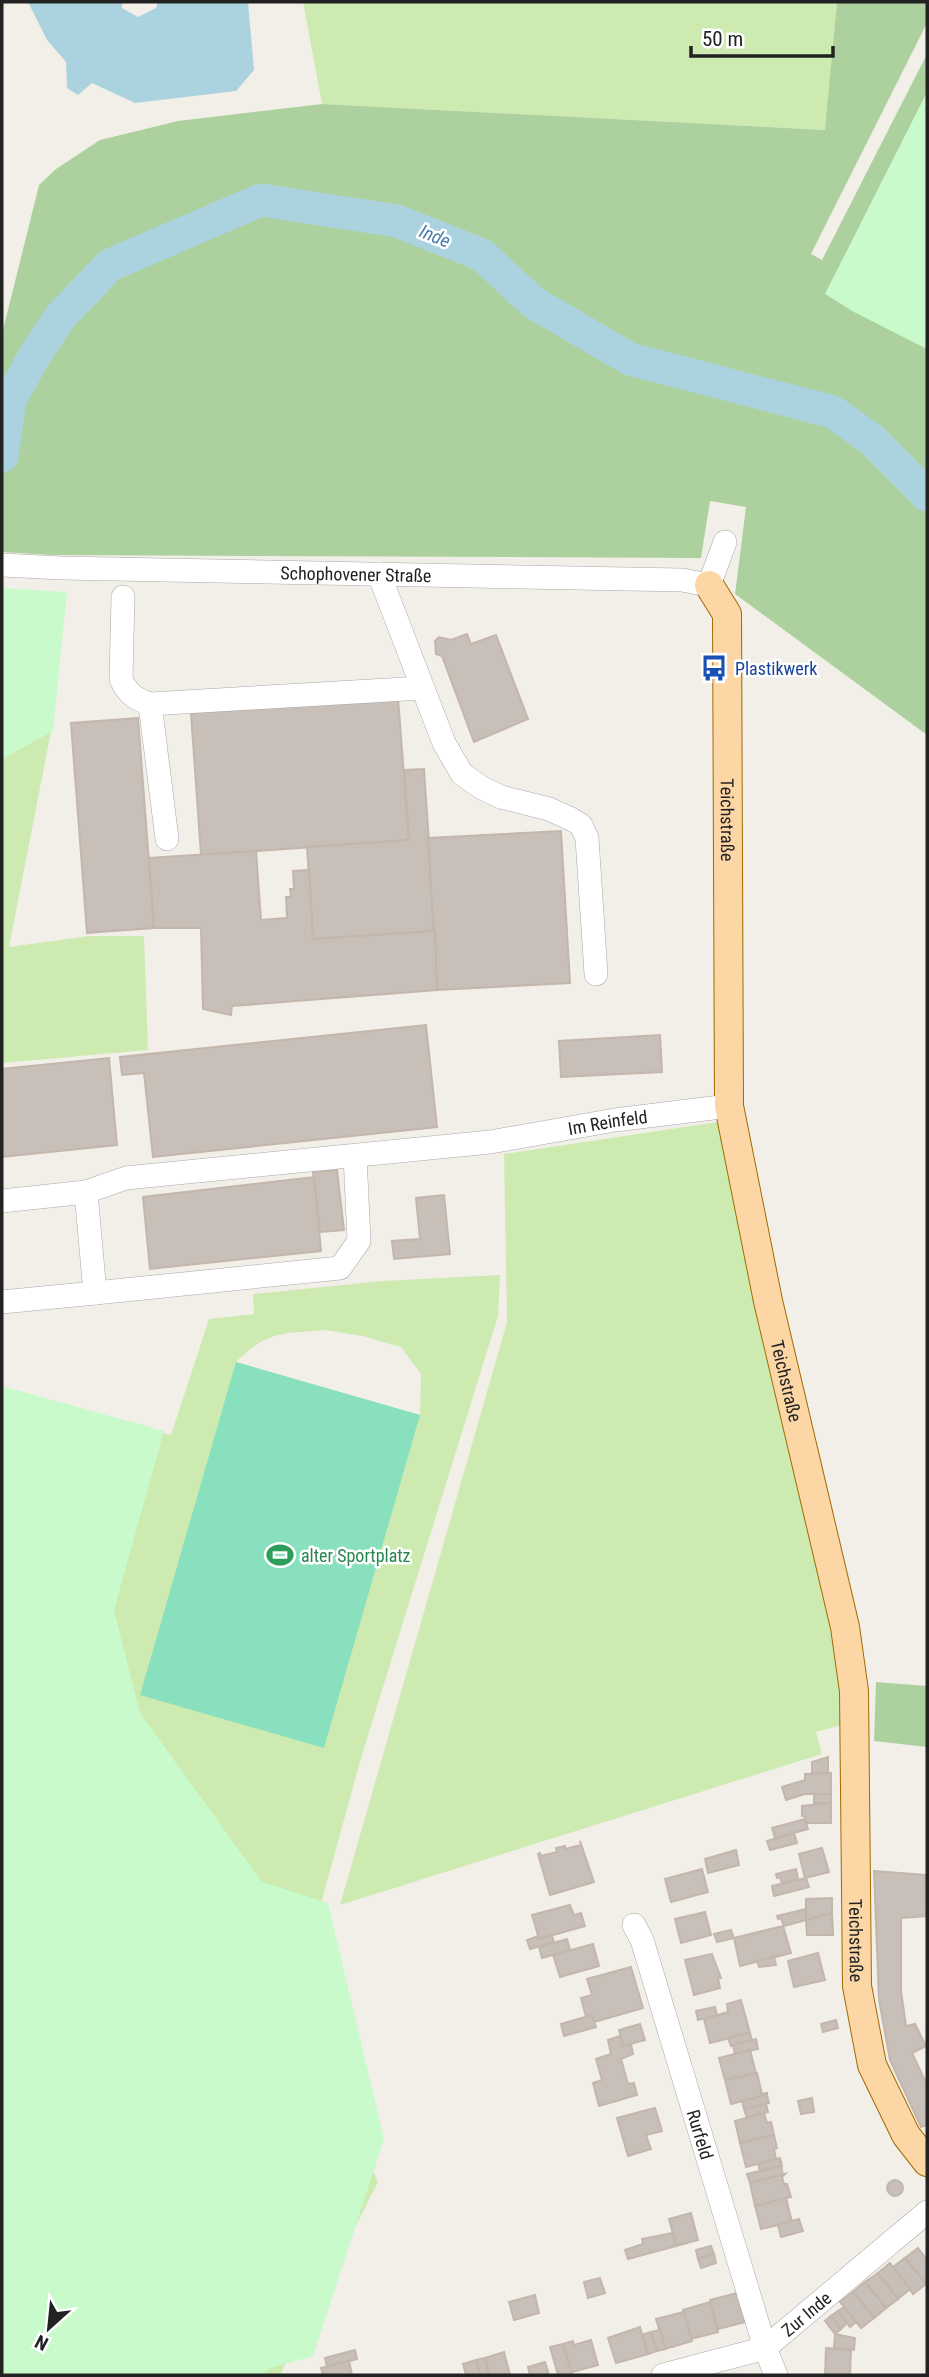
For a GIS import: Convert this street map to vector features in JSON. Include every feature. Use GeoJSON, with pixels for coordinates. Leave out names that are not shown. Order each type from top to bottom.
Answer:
{"type":"FeatureCollection","features":[{"type":"Feature","properties":{"kind":"main road","name":"Teichstraße"},"geometry":{"type":"LineString","coordinates":[[709,585],[727,614],[729,1106],[768,1301],[845,1627],[854,1691],[856,1986],[872,2065],[906,2135],[927,2162]]}},
{"type":"Feature","properties":{"kind":"street"},"geometry":{"type":"LineString","coordinates":[[709,585],[725,542]]}},
{"type":"Feature","properties":{"kind":"street","name":"Schophovener Straße"},"geometry":{"type":"LineString","coordinates":[[2,565],[682,580],[709,585]]}},
{"type":"Feature","properties":{"kind":"street"},"geometry":{"type":"LineString","coordinates":[[379,574],[444,743],[462,774],[501,797],[550,810],[581,825],[587,838],[596,974]]}},
{"type":"Feature","properties":{"kind":"street"},"geometry":{"type":"LineString","coordinates":[[123,597],[121,679],[126,691],[150,704],[422,688]]}},
{"type":"Feature","properties":{"kind":"street"},"geometry":{"type":"LineString","coordinates":[[150,704],[167,839]]}},
{"type":"Feature","properties":{"kind":"street","name":"Im Reinfeld"},"geometry":{"type":"LineString","coordinates":[[2,1201],[86,1192],[126,1178],[490,1142],[615,1120],[729,1106]]}},
{"type":"Feature","properties":{"kind":"street"},"geometry":{"type":"LineString","coordinates":[[2,1302],[340,1268],[359,1241],[355,1156]]}},
{"type":"Feature","properties":{"kind":"street"},"geometry":{"type":"LineString","coordinates":[[86,1192],[95,1293]]}},
{"type":"Feature","properties":{"kind":"street","name":"Rurfeld"},"geometry":{"type":"LineString","coordinates":[[634,1925],[642,1940],[765,2348],[776,2375]]}},
{"type":"Feature","properties":{"kind":"street","name":"Zur Inde"},"geometry":{"type":"LineString","coordinates":[[663,2375],[765,2348],[927,2212]]}},
{"type":"Feature","properties":{"kind":"green space"},"geometry":{"type":"Polygon","coordinates":[[[303,2],[837,2],[826,130],[322,104],[303,2]]]}},
{"type":"Feature","properties":{"kind":"green space"},"geometry":{"type":"Polygon","coordinates":[[[837,2],[927,2],[927,23],[811,254],[822,260],[927,54],[927,735],[735,594],[746,507],[710,501],[701,558],[52,555],[2,552],[2,334],[39,185],[56,169],[100,140],[178,121],[322,104],[825,130],[837,2]]]}},
{"type":"Feature","properties":{"kind":"green space"},"geometry":{"type":"Polygon","coordinates":[[[927,92],[927,349],[825,294],[927,92]]]}},
{"type":"Feature","properties":{"kind":"green space"},"geometry":{"type":"Polygon","coordinates":[[[2,588],[67,592],[53,731],[2,759],[2,588]]]}},
{"type":"Feature","properties":{"kind":"green space"},"geometry":{"type":"Polygon","coordinates":[[[45,711],[55,711],[9,947],[89,936],[144,936],[148,1050],[2,1063],[2,749],[45,711]]]}},
{"type":"Feature","properties":{"kind":"green space"},"geometry":{"type":"Polygon","coordinates":[[[718,1122],[837,1649],[842,1725],[816,1732],[822,1754],[340,1905],[507,1322],[504,1154],[718,1122]]]}},
{"type":"Feature","properties":{"kind":"green space"},"geometry":{"type":"Polygon","coordinates":[[[500,1275],[498,1316],[361,1758],[322,1900],[362,2147],[378,2182],[280,2375],[2,2375],[2,1391],[171,1435],[209,1319],[254,1314],[253,1294],[383,1281],[500,1275]],[[325,1330],[276,1336],[257,1344],[236,1362],[420,1415],[421,1374],[401,1347],[362,1336],[325,1330]]]}},
{"type":"Feature","properties":{"kind":"green space","name":"alter Sportplatz"},"geometry":{"type":"Polygon","coordinates":[[[236,1362],[420,1415],[324,1748],[140,1695],[236,1362]]]}},
{"type":"Feature","properties":{"kind":"green space"},"geometry":{"type":"Polygon","coordinates":[[[2,1386],[164,1431],[114,1610],[140,1713],[262,1882],[328,1903],[384,2139],[313,2356],[270,2368],[261,2375],[2,2375],[2,1386]]]}},
{"type":"Feature","properties":{"kind":"green space"},"geometry":{"type":"Polygon","coordinates":[[[876,1682],[927,1686],[927,1747],[874,1741],[876,1682]]]}},
{"type":"Feature","properties":{"kind":"water"},"geometry":{"type":"Polygon","coordinates":[[[28,2],[122,2],[122,8],[138,17],[156,8],[158,2],[248,2],[254,70],[236,91],[135,103],[92,83],[78,95],[67,88],[66,62],[47,40],[28,2]]]}},
{"type":"Feature","properties":{"kind":"building"},"geometry":{"type":"Polygon","coordinates":[[[467,634],[471,644],[496,635],[528,719],[474,742],[442,656],[436,654],[435,641],[439,637],[451,640],[467,634]]]}},
{"type":"Feature","properties":{"kind":"building"},"geometry":{"type":"Polygon","coordinates":[[[398,698],[409,840],[201,855],[191,713],[398,698]]]}},
{"type":"Feature","properties":{"kind":"building"},"geometry":{"type":"Polygon","coordinates":[[[138,718],[154,928],[87,933],[71,723],[138,718]]]}},
{"type":"Feature","properties":{"kind":"building"},"geometry":{"type":"Polygon","coordinates":[[[424,769],[435,931],[313,939],[307,847],[409,840],[404,770],[424,769]]]}},
{"type":"Feature","properties":{"kind":"building"},"geometry":{"type":"Polygon","coordinates":[[[561,831],[570,983],[437,990],[428,838],[561,831]]]}},
{"type":"Feature","properties":{"kind":"building"},"geometry":{"type":"Polygon","coordinates":[[[256,851],[261,920],[287,918],[286,897],[291,897],[290,889],[294,889],[293,871],[309,870],[313,939],[435,931],[437,990],[232,1006],[231,1015],[203,1009],[201,928],[154,928],[149,858],[256,851]]]}},
{"type":"Feature","properties":{"kind":"building"},"geometry":{"type":"Polygon","coordinates":[[[426,1025],[437,1127],[153,1157],[144,1073],[122,1075],[120,1057],[426,1025]]]}},
{"type":"Feature","properties":{"kind":"building"},"geometry":{"type":"Polygon","coordinates":[[[660,1035],[662,1072],[561,1077],[559,1041],[660,1035]]]}},
{"type":"Feature","properties":{"kind":"building"},"geometry":{"type":"Polygon","coordinates":[[[109,1058],[117,1145],[2,1157],[2,1069],[109,1058]]]}},
{"type":"Feature","properties":{"kind":"building"},"geometry":{"type":"Polygon","coordinates":[[[337,1170],[344,1230],[320,1232],[313,1172],[337,1170]]]}},
{"type":"Feature","properties":{"kind":"building"},"geometry":{"type":"Polygon","coordinates":[[[314,1177],[321,1251],[150,1269],[143,1197],[314,1177]]]}},
{"type":"Feature","properties":{"kind":"building"},"geometry":{"type":"Polygon","coordinates":[[[444,1195],[450,1254],[394,1259],[392,1241],[420,1239],[416,1198],[444,1195]]]}},
{"type":"Feature","properties":{"kind":"building"},"geometry":{"type":"Polygon","coordinates":[[[828,1757],[828,1773],[812,1774],[812,1762],[828,1757]]]}},
{"type":"Feature","properties":{"kind":"building"},"geometry":{"type":"Polygon","coordinates":[[[831,1773],[831,1794],[805,1794],[786,1800],[782,1787],[805,1780],[805,1774],[831,1773]]]}},
{"type":"Feature","properties":{"kind":"building"},"geometry":{"type":"Polygon","coordinates":[[[814,1794],[831,1794],[831,1803],[814,1803],[814,1794]]]}},
{"type":"Feature","properties":{"kind":"building"},"geometry":{"type":"Polygon","coordinates":[[[831,1803],[831,1823],[805,1823],[802,1806],[831,1803]]]}},
{"type":"Feature","properties":{"kind":"building"},"geometry":{"type":"Polygon","coordinates":[[[805,1819],[808,1829],[775,1838],[772,1828],[805,1819]]]}},
{"type":"Feature","properties":{"kind":"building"},"geometry":{"type":"Polygon","coordinates":[[[794,1833],[797,1843],[770,1850],[767,1841],[794,1833]]]}},
{"type":"Feature","properties":{"kind":"building"},"geometry":{"type":"Polygon","coordinates":[[[580,1841],[594,1882],[550,1895],[538,1854],[541,1856],[557,1852],[556,1848],[581,1845],[580,1841]]]}},
{"type":"Feature","properties":{"kind":"building"},"geometry":{"type":"Polygon","coordinates":[[[822,1848],[829,1872],[805,1878],[799,1854],[822,1848]]]}},
{"type":"Feature","properties":{"kind":"building"},"geometry":{"type":"Polygon","coordinates":[[[736,1850],[739,1865],[708,1873],[705,1859],[736,1850]]]}},
{"type":"Feature","properties":{"kind":"building"},"geometry":{"type":"Polygon","coordinates":[[[702,1869],[708,1892],[671,1902],[665,1879],[702,1869]]]}},
{"type":"Feature","properties":{"kind":"building"},"geometry":{"type":"Polygon","coordinates":[[[796,1869],[798,1879],[782,1884],[780,1877],[777,1878],[776,1874],[796,1869]]]}},
{"type":"Feature","properties":{"kind":"building"},"geometry":{"type":"Polygon","coordinates":[[[874,1871],[925,1875],[927,1916],[901,1918],[901,1991],[906,2026],[915,2024],[926,2046],[912,2053],[927,2085],[927,2125],[921,2127],[890,2060],[879,2000],[874,1871]]]}},
{"type":"Feature","properties":{"kind":"building"},"geometry":{"type":"Polygon","coordinates":[[[806,1878],[809,1887],[774,1896],[772,1886],[806,1878]]]}},
{"type":"Feature","properties":{"kind":"building"},"geometry":{"type":"Polygon","coordinates":[[[832,1898],[832,1913],[806,1920],[806,1899],[832,1898]]]}},
{"type":"Feature","properties":{"kind":"building"},"geometry":{"type":"Polygon","coordinates":[[[570,1905],[574,1915],[581,1913],[585,1926],[539,1939],[532,1915],[570,1905]]]}},
{"type":"Feature","properties":{"kind":"building"},"geometry":{"type":"Polygon","coordinates":[[[806,1909],[806,1920],[784,1926],[781,1918],[778,1919],[777,1916],[806,1909]]]}},
{"type":"Feature","properties":{"kind":"building"},"geometry":{"type":"Polygon","coordinates":[[[705,1912],[711,1935],[681,1943],[675,1919],[705,1912]]]}},
{"type":"Feature","properties":{"kind":"building"},"geometry":{"type":"Polygon","coordinates":[[[832,1913],[833,1935],[807,1935],[806,1920],[832,1913]]]}},
{"type":"Feature","properties":{"kind":"building"},"geometry":{"type":"Polygon","coordinates":[[[783,1926],[791,1953],[740,1966],[734,1938],[783,1926]]]}},
{"type":"Feature","properties":{"kind":"building"},"geometry":{"type":"Polygon","coordinates":[[[731,1930],[734,1938],[717,1942],[714,1934],[731,1930]]]}},
{"type":"Feature","properties":{"kind":"building"},"geometry":{"type":"Polygon","coordinates":[[[538,1936],[539,1939],[552,1936],[554,1942],[530,1949],[527,1940],[538,1936]]]}},
{"type":"Feature","properties":{"kind":"building"},"geometry":{"type":"Polygon","coordinates":[[[567,1939],[570,1950],[542,1958],[539,1947],[567,1939]]]}},
{"type":"Feature","properties":{"kind":"building"},"geometry":{"type":"Polygon","coordinates":[[[593,1944],[599,1966],[560,1977],[553,1955],[593,1944]]]}},
{"type":"Feature","properties":{"kind":"building"},"geometry":{"type":"Polygon","coordinates":[[[818,1953],[825,1980],[794,1987],[788,1961],[818,1953]]]}},
{"type":"Feature","properties":{"kind":"building"},"geometry":{"type":"Polygon","coordinates":[[[712,1954],[721,1978],[718,1978],[720,1988],[694,1995],[685,1960],[712,1954]]]}},
{"type":"Feature","properties":{"kind":"building"},"geometry":{"type":"Polygon","coordinates":[[[774,1957],[776,1965],[759,1967],[757,1961],[774,1957]]]}},
{"type":"Feature","properties":{"kind":"building"},"geometry":{"type":"Polygon","coordinates":[[[631,1967],[643,2008],[594,2022],[592,2015],[586,2017],[581,1998],[592,1995],[587,1979],[631,1967]]]}},
{"type":"Feature","properties":{"kind":"building"},"geometry":{"type":"Polygon","coordinates":[[[741,2000],[750,2033],[710,2043],[704,2019],[728,2012],[727,2004],[741,2000]]]}},
{"type":"Feature","properties":{"kind":"building"},"geometry":{"type":"Polygon","coordinates":[[[715,2007],[717,2015],[698,2020],[696,2011],[715,2007]]]}},
{"type":"Feature","properties":{"kind":"building"},"geometry":{"type":"Polygon","coordinates":[[[592,2015],[596,2027],[564,2036],[561,2024],[592,2015]]]}},
{"type":"Feature","properties":{"kind":"building"},"geometry":{"type":"Polygon","coordinates":[[[836,2020],[838,2028],[823,2032],[821,2024],[836,2020]]]}},
{"type":"Feature","properties":{"kind":"building"},"geometry":{"type":"Polygon","coordinates":[[[640,2024],[645,2040],[623,2046],[619,2030],[640,2024]]]}},
{"type":"Feature","properties":{"kind":"building"},"geometry":{"type":"Polygon","coordinates":[[[750,2033],[752,2041],[731,2046],[728,2038],[750,2033]]]}},
{"type":"Feature","properties":{"kind":"building"},"geometry":{"type":"Polygon","coordinates":[[[620,2036],[623,2046],[631,2044],[633,2054],[621,2059],[628,2084],[634,2083],[637,2095],[599,2106],[593,2083],[602,2080],[596,2059],[611,2054],[608,2040],[620,2036]]]}},
{"type":"Feature","properties":{"kind":"building"},"geometry":{"type":"Polygon","coordinates":[[[756,2039],[758,2049],[735,2054],[733,2045],[756,2039]]]}},
{"type":"Feature","properties":{"kind":"building"},"geometry":{"type":"Polygon","coordinates":[[[750,2050],[756,2073],[725,2080],[719,2058],[750,2050]]]}},
{"type":"Feature","properties":{"kind":"building"},"geometry":{"type":"Polygon","coordinates":[[[757,2073],[762,2094],[767,2095],[731,2104],[725,2080],[757,2073]]]}},
{"type":"Feature","properties":{"kind":"building"},"geometry":{"type":"Polygon","coordinates":[[[767,2095],[769,2103],[744,2109],[742,2101],[767,2095]]]}},
{"type":"Feature","properties":{"kind":"building"},"geometry":{"type":"Polygon","coordinates":[[[812,2098],[814,2112],[801,2114],[798,2101],[812,2098]]]}},
{"type":"Feature","properties":{"kind":"building"},"geometry":{"type":"Polygon","coordinates":[[[766,2104],[768,2112],[747,2118],[744,2109],[766,2104]]]}},
{"type":"Feature","properties":{"kind":"building"},"geometry":{"type":"Polygon","coordinates":[[[655,2108],[662,2131],[646,2135],[651,2149],[628,2156],[617,2118],[655,2108]]]}},
{"type":"Feature","properties":{"kind":"building"},"geometry":{"type":"Polygon","coordinates":[[[764,2113],[767,2123],[771,2122],[774,2135],[740,2143],[735,2121],[764,2113]]]}},
{"type":"Feature","properties":{"kind":"building"},"geometry":{"type":"Polygon","coordinates":[[[774,2135],[776,2159],[746,2167],[740,2143],[774,2135]]]}},
{"type":"Feature","properties":{"kind":"building"},"geometry":{"type":"Polygon","coordinates":[[[780,2158],[782,2166],[760,2171],[758,2164],[780,2158]]]}},
{"type":"Feature","properties":{"kind":"building"},"geometry":{"type":"Polygon","coordinates":[[[781,2166],[783,2175],[750,2183],[747,2174],[781,2166]]]}},
{"type":"Feature","properties":{"kind":"building"},"geometry":{"type":"Polygon","coordinates":[[[785,2174],[782,2177],[791,2197],[755,2206],[750,2183],[785,2174]]]}},
{"type":"Feature","properties":{"kind":"building"},"geometry":{"type":"Polygon","coordinates":[[[892,2180],[898,2180],[903,2188],[901,2194],[892,2196],[887,2191],[887,2185],[892,2180]]]}},
{"type":"Feature","properties":{"kind":"building"},"geometry":{"type":"Polygon","coordinates":[[[786,2198],[792,2222],[761,2229],[755,2206],[786,2198]]]}},
{"type":"Feature","properties":{"kind":"building"},"geometry":{"type":"Polygon","coordinates":[[[691,2213],[698,2240],[676,2246],[669,2219],[691,2213]]]}},
{"type":"Feature","properties":{"kind":"building"},"geometry":{"type":"Polygon","coordinates":[[[799,2219],[803,2231],[781,2237],[778,2225],[799,2219]]]}},
{"type":"Feature","properties":{"kind":"building"},"geometry":{"type":"Polygon","coordinates":[[[673,2233],[676,2246],[628,2259],[625,2250],[643,2244],[642,2239],[673,2233]]]}},
{"type":"Feature","properties":{"kind":"building"},"geometry":{"type":"Polygon","coordinates":[[[711,2246],[714,2254],[698,2259],[696,2250],[711,2246]]]}},
{"type":"Feature","properties":{"kind":"building"},"geometry":{"type":"Polygon","coordinates":[[[918,2248],[927,2260],[926,2284],[905,2258],[918,2248]]]}},
{"type":"Feature","properties":{"kind":"building"},"geometry":{"type":"Polygon","coordinates":[[[714,2254],[716,2263],[701,2268],[698,2259],[714,2254]]]}},
{"type":"Feature","properties":{"kind":"building"},"geometry":{"type":"Polygon","coordinates":[[[905,2258],[926,2284],[913,2294],[893,2267],[905,2258]]]}},
{"type":"Feature","properties":{"kind":"building"},"geometry":{"type":"Polygon","coordinates":[[[890,2263],[910,2289],[898,2299],[878,2273],[890,2263]]]}},
{"type":"Feature","properties":{"kind":"building"},"geometry":{"type":"Polygon","coordinates":[[[878,2273],[898,2299],[886,2308],[865,2282],[878,2273]]]}},
{"type":"Feature","properties":{"kind":"building"},"geometry":{"type":"Polygon","coordinates":[[[600,2278],[605,2293],[588,2298],[584,2282],[600,2278]]]}},
{"type":"Feature","properties":{"kind":"building"},"geometry":{"type":"Polygon","coordinates":[[[865,2282],[886,2308],[874,2318],[853,2292],[865,2282]]]}},
{"type":"Feature","properties":{"kind":"building"},"geometry":{"type":"Polygon","coordinates":[[[853,2292],[874,2318],[861,2328],[840,2302],[853,2292]]]}},
{"type":"Feature","properties":{"kind":"building"},"geometry":{"type":"Polygon","coordinates":[[[737,2293],[745,2322],[718,2329],[710,2300],[737,2293]]]}},
{"type":"Feature","properties":{"kind":"building"},"geometry":{"type":"Polygon","coordinates":[[[535,2295],[539,2313],[514,2320],[509,2302],[535,2295]]]}},
{"type":"Feature","properties":{"kind":"building"},"geometry":{"type":"Polygon","coordinates":[[[710,2302],[718,2332],[691,2339],[683,2310],[710,2302]]]}},
{"type":"Feature","properties":{"kind":"building"},"geometry":{"type":"Polygon","coordinates":[[[844,2307],[856,2322],[850,2327],[838,2311],[844,2307]]]}},
{"type":"Feature","properties":{"kind":"building"},"geometry":{"type":"Polygon","coordinates":[[[838,2311],[847,2323],[841,2329],[831,2316],[838,2311]]]}},
{"type":"Feature","properties":{"kind":"building"},"geometry":{"type":"Polygon","coordinates":[[[684,2312],[692,2341],[665,2349],[656,2319],[684,2312]]]}},
{"type":"Feature","properties":{"kind":"building"},"geometry":{"type":"Polygon","coordinates":[[[831,2316],[841,2329],[835,2334],[825,2321],[831,2316]]]}},
{"type":"Feature","properties":{"kind":"building"},"geometry":{"type":"Polygon","coordinates":[[[640,2327],[648,2354],[616,2363],[608,2338],[640,2327]]]}},
{"type":"Feature","properties":{"kind":"building"},"geometry":{"type":"Polygon","coordinates":[[[660,2330],[665,2349],[657,2351],[651,2332],[660,2330]]]}},
{"type":"Feature","properties":{"kind":"building"},"geometry":{"type":"Polygon","coordinates":[[[651,2332],[657,2351],[648,2354],[642,2335],[651,2332]]]}},
{"type":"Feature","properties":{"kind":"building"},"geometry":{"type":"Polygon","coordinates":[[[835,2334],[855,2338],[854,2350],[834,2348],[835,2334]]]}},
{"type":"Feature","properties":{"kind":"building"},"geometry":{"type":"Polygon","coordinates":[[[591,2340],[598,2365],[572,2372],[563,2344],[573,2341],[574,2345],[591,2340]]]}},
{"type":"Feature","properties":{"kind":"building"},"geometry":{"type":"Polygon","coordinates":[[[563,2344],[573,2375],[558,2375],[550,2347],[563,2344]]]}},
{"type":"Feature","properties":{"kind":"building"},"geometry":{"type":"Polygon","coordinates":[[[826,2348],[851,2350],[850,2375],[825,2375],[826,2348]]]}},
{"type":"Feature","properties":{"kind":"building"},"geometry":{"type":"Polygon","coordinates":[[[355,2350],[357,2359],[327,2367],[325,2358],[355,2350]]]}},
{"type":"Feature","properties":{"kind":"building"},"geometry":{"type":"Polygon","coordinates":[[[504,2352],[510,2375],[489,2375],[485,2358],[504,2352]]]}},
{"type":"Feature","properties":{"kind":"building"},"geometry":{"type":"Polygon","coordinates":[[[485,2358],[489,2375],[480,2375],[476,2360],[485,2358]]]}},
{"type":"Feature","properties":{"kind":"building"},"geometry":{"type":"Polygon","coordinates":[[[476,2360],[480,2375],[466,2375],[463,2364],[476,2360]]]}},
{"type":"Feature","properties":{"kind":"building"},"geometry":{"type":"Polygon","coordinates":[[[349,2361],[352,2375],[323,2375],[321,2368],[349,2361]]]}},
{"type":"Feature","properties":{"kind":"building"},"geometry":{"type":"Polygon","coordinates":[[[545,2362],[549,2375],[530,2375],[528,2367],[545,2362]]]}},
{"type":"Feature","properties":{"kind":"waterway","name":"Inde"},"geometry":{"type":"LineString","coordinates":[[2,456],[10,400],[35,355],[60,317],[110,265],[261,200],[397,221],[482,255],[534,303],[630,359],[833,412],[871,439],[927,495]]}},
{"type":"Feature","properties":{"kind":"waterway"},"geometry":{"type":"LineString","coordinates":[[2,379],[10,400]]}},
{"type":"Feature","properties":{"kind":"place","name":"Plastikwerk"},"geometry":{"type":"Point","coordinates":[714,668]}},
{"type":"Feature","properties":{"kind":"place","name":"alter Sportplatz"},"geometry":{"type":"Point","coordinates":[280,1555]}}]}
